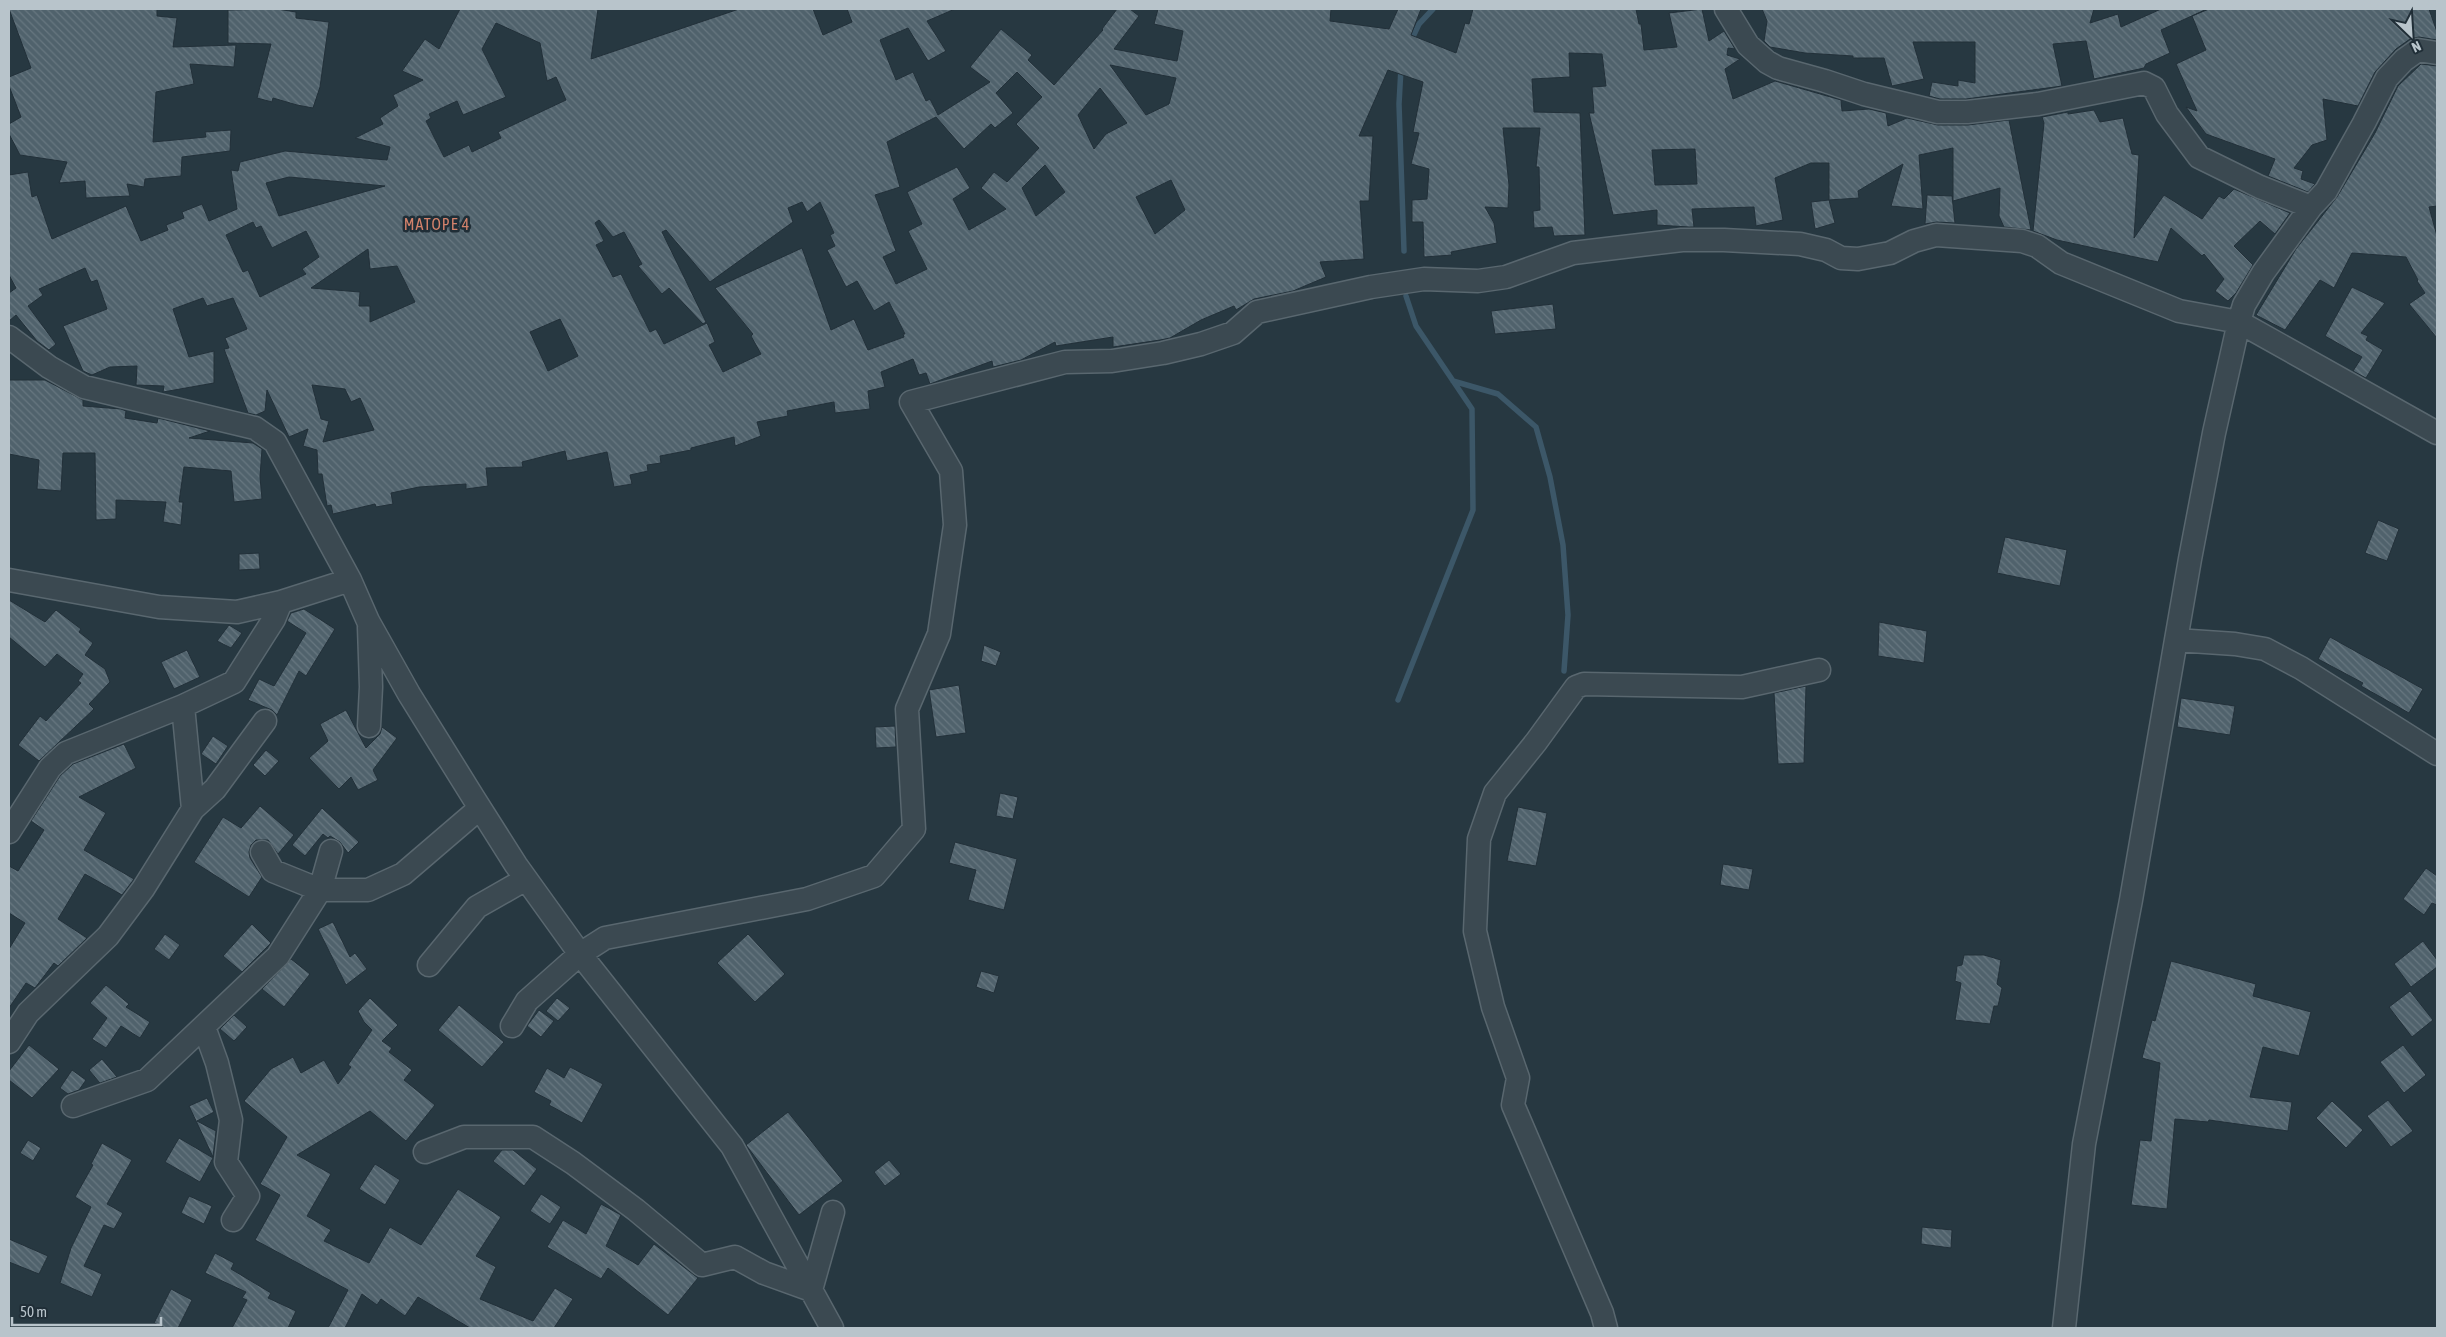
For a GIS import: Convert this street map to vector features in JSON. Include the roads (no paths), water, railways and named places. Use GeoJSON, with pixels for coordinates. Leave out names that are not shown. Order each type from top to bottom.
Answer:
{"type":"FeatureCollection","features":[{"type":"Feature","properties":{"kind":"street"},"geometry":{"type":"LineString","coordinates":[[1726,9],[1748,45],[1767,62],[1778,68],[1864,94],[1938,112],[1968,112],[2038,104],[2144,83],[2154,88],[2167,114],[2199,157],[2228,173],[2311,207]]}},
{"type":"Feature","properties":{"kind":"street"},"geometry":{"type":"LineString","coordinates":[[2064,1328],[2084,1144],[2131,900],[2214,433],[2239,322],[2244,305],[2264,273],[2311,207],[2326,191],[2392,70],[2418,50],[2437,53]]}},
{"type":"Feature","properties":{"kind":"street"},"geometry":{"type":"LineString","coordinates":[[512,1026],[528,1001],[580,954],[605,938],[807,899],[874,876],[914,828],[907,709],[939,634],[955,526],[950,471],[911,402],[1065,362],[1112,361],[1163,353],[1201,344],[1233,333],[1257,312],[1370,287],[1424,279],[1478,281],[1506,278],[1572,253],[1682,240],[1800,244],[1826,250],[1841,258],[1858,259],[1890,253],[1914,241],[1936,235],[2022,241],[2037,246],[2061,263],[2179,311],[2239,322],[2437,433]]}},
{"type":"Feature","properties":{"kind":"street"},"geometry":{"type":"LineString","coordinates":[[9,338],[49,367],[84,387],[255,428],[275,442],[350,580],[368,621],[409,694],[480,808],[526,879],[580,954],[732,1146],[832,1328]]}},
{"type":"Feature","properties":{"kind":"street"},"geometry":{"type":"LineString","coordinates":[[9,580],[159,607],[236,612],[281,602],[350,580]]}},
{"type":"Feature","properties":{"kind":"street"},"geometry":{"type":"LineString","coordinates":[[9,832],[50,768],[66,753],[183,706],[234,682],[274,619],[281,602]]}},
{"type":"Feature","properties":{"kind":"street"},"geometry":{"type":"LineString","coordinates":[[368,621],[371,687],[369,726]]}},
{"type":"Feature","properties":{"kind":"street"},"geometry":{"type":"LineString","coordinates":[[2176,640],[2235,644],[2265,649],[2301,668],[2437,754]]}},
{"type":"Feature","properties":{"kind":"street"},"geometry":{"type":"LineString","coordinates":[[1606,1328],[1602,1313],[1554,1196],[1513,1105],[1518,1078],[1493,1007],[1475,931],[1479,839],[1495,793],[1536,742],[1576,687],[1584,684],[1742,687],[1819,670]]}},
{"type":"Feature","properties":{"kind":"street"},"geometry":{"type":"LineString","coordinates":[[183,706],[193,809]]}},
{"type":"Feature","properties":{"kind":"street"},"geometry":{"type":"LineString","coordinates":[[9,1042],[28,1012],[108,936],[143,889],[193,809],[215,789],[265,721]]}},
{"type":"Feature","properties":{"kind":"street"},"geometry":{"type":"LineString","coordinates":[[262,852],[272,871],[320,890],[368,890],[403,874],[480,808]]}},
{"type":"Feature","properties":{"kind":"street"},"geometry":{"type":"LineString","coordinates":[[73,1106],[147,1080],[278,956],[320,890],[331,851]]}},
{"type":"Feature","properties":{"kind":"street"},"geometry":{"type":"LineString","coordinates":[[429,965],[477,907],[526,879]]}},
{"type":"Feature","properties":{"kind":"street"},"geometry":{"type":"LineString","coordinates":[[204,1027],[217,1063],[231,1120],[226,1162],[248,1196],[233,1220]]}},
{"type":"Feature","properties":{"kind":"street"},"geometry":{"type":"LineString","coordinates":[[425,1152],[464,1137],[533,1137],[573,1163],[636,1210],[702,1265],[735,1257],[764,1273],[811,1290]]}},
{"type":"Feature","properties":{"kind":"street"},"geometry":{"type":"LineString","coordinates":[[811,1290],[833,1212]]}},
{"type":"Feature","properties":{"kind":"waterway"},"geometry":{"type":"LineString","coordinates":[[1411,41],[1419,24],[1433,9]]}},
{"type":"Feature","properties":{"kind":"waterway"},"geometry":{"type":"LineString","coordinates":[[1401,68],[1399,104],[1404,251]]}},
{"type":"Feature","properties":{"kind":"waterway"},"geometry":{"type":"LineString","coordinates":[[1398,700],[1473,510],[1472,409],[1416,326],[1406,296]]}},
{"type":"Feature","properties":{"kind":"waterway"},"geometry":{"type":"LineString","coordinates":[[1453,381],[1498,394],[1536,427],[1550,477],[1563,545],[1568,615],[1564,671]]}},
{"type":"Feature","properties":{"kind":"district","name":"MATOPE 4"},"geometry":{"type":"Point","coordinates":[437,224]}}]}
